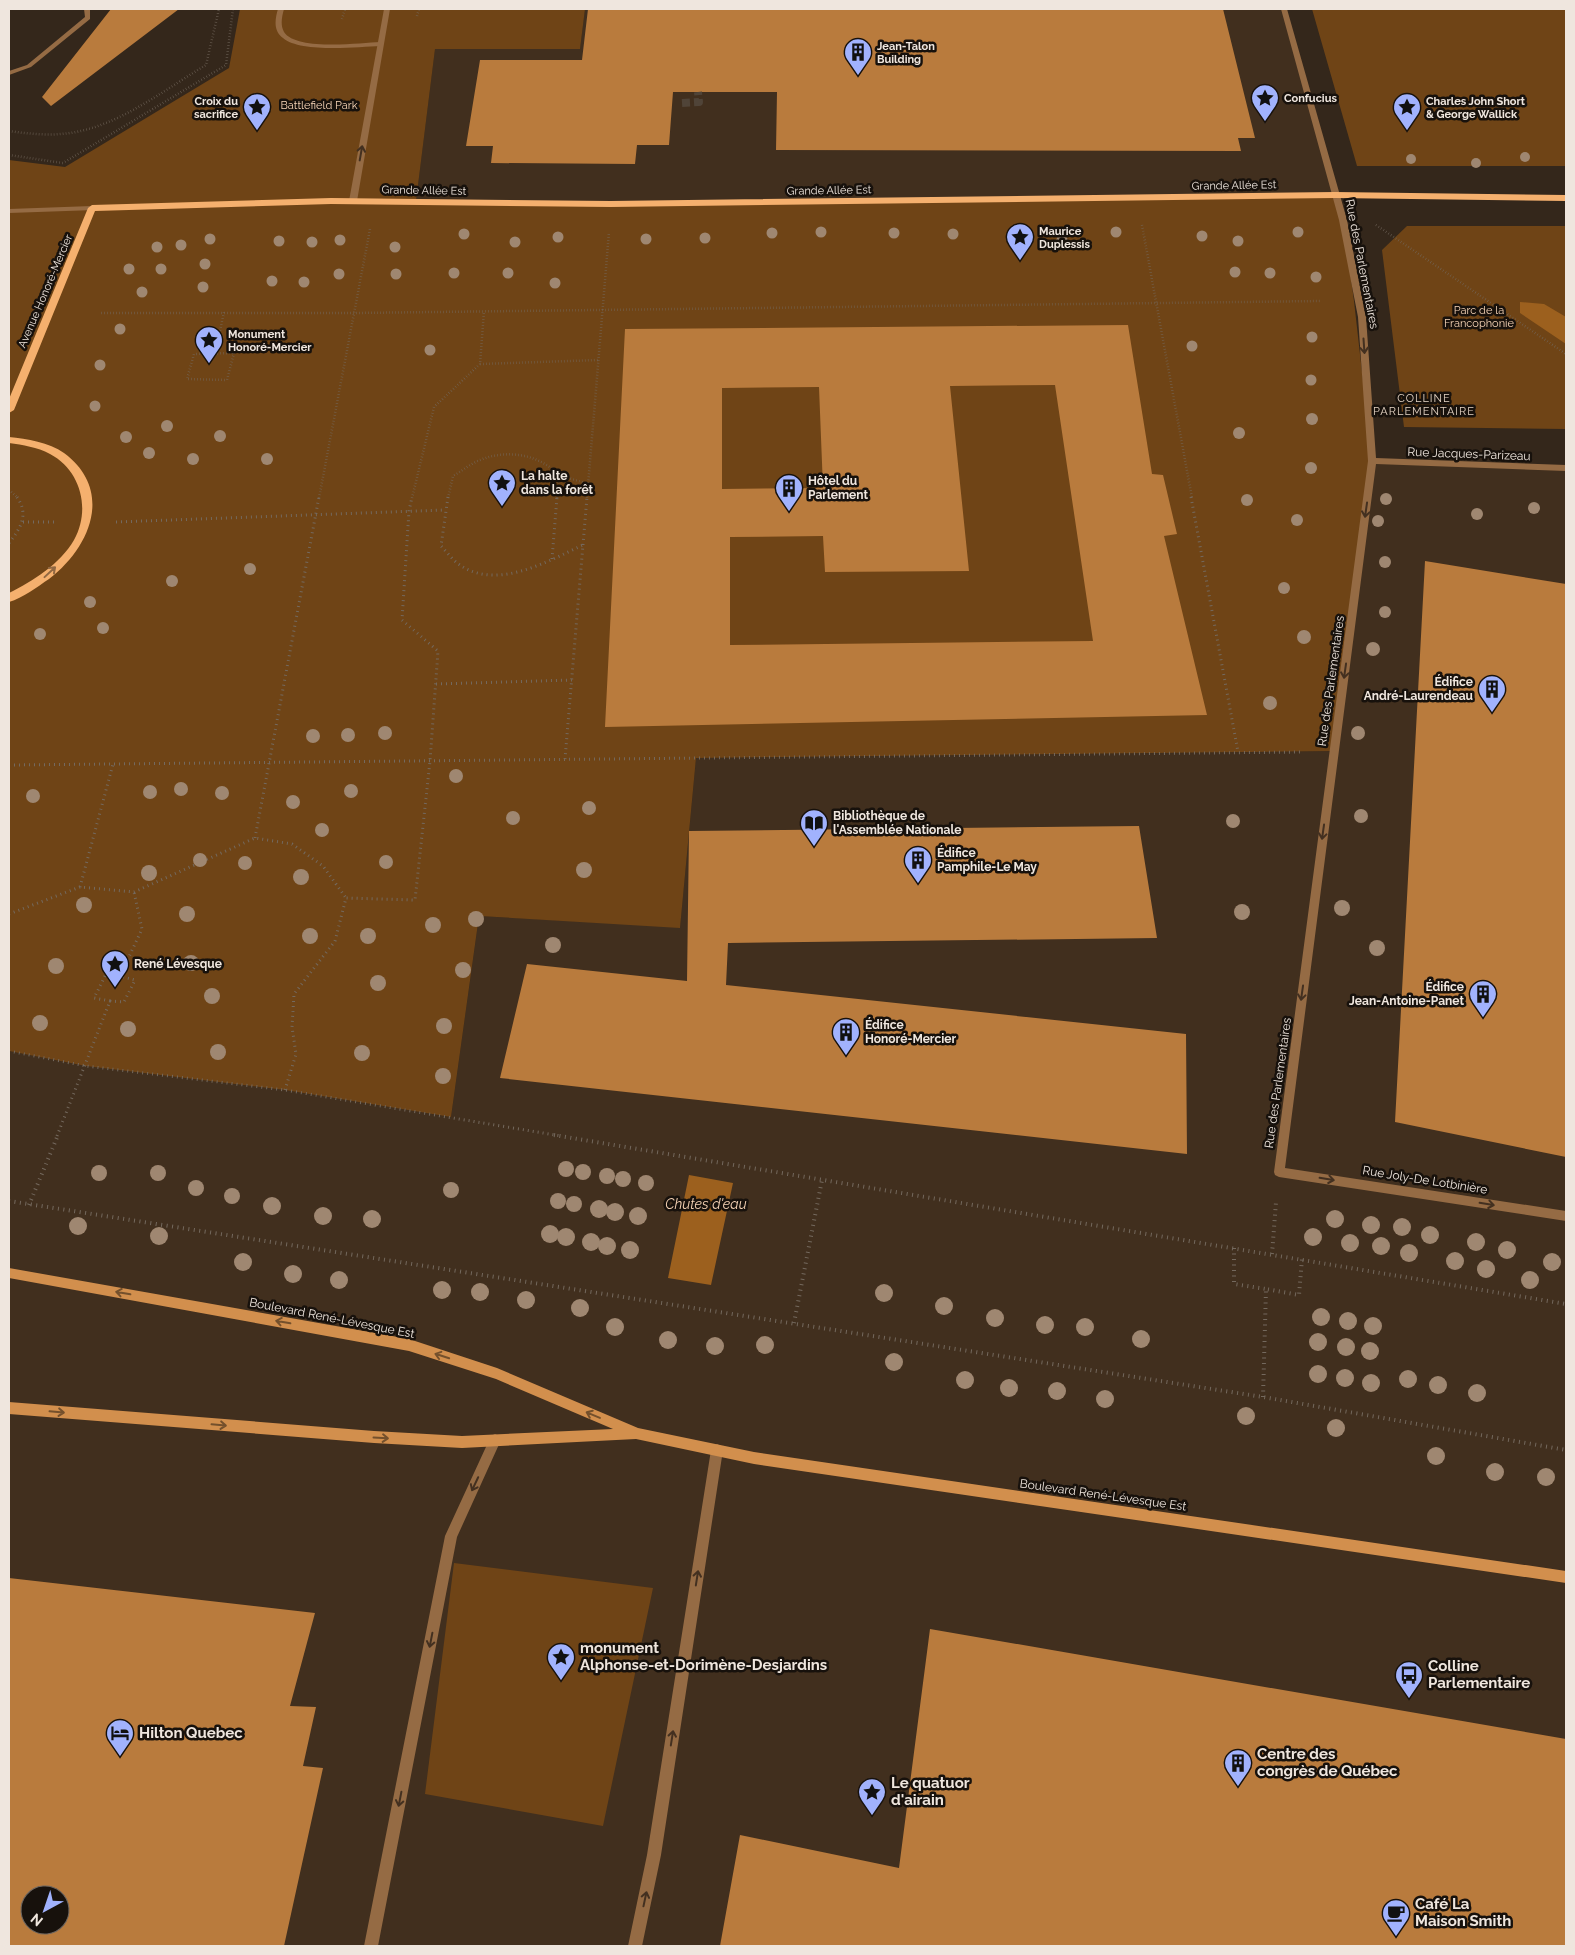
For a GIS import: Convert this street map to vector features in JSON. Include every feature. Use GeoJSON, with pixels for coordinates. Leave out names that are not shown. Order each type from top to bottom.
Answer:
{"type":"FeatureCollection","features":[{"type":"Feature","properties":{"kind":"main road","name":"Grande Allée Est"},"geometry":{"type":"LineString","coordinates":[[92,208],[353,201],[612,204],[1335,195],[1566,198]]}},
{"type":"Feature","properties":{"kind":"main road","name":"Avenue Honoré-Mercier"},"geometry":{"type":"LineString","coordinates":[[9,410],[92,208]]}},
{"type":"Feature","properties":{"kind":"main road"},"geometry":{"type":"LineString","coordinates":[[9,440],[31,443],[60,455],[79,473],[88,497],[86,523],[71,551],[45,577],[9,598]]}},
{"type":"Feature","properties":{"kind":"main road","name":"Boulevard René-Lévesque Est"},"geometry":{"type":"LineString","coordinates":[[9,1273],[409,1345],[496,1374],[638,1434],[754,1458],[1566,1577]]}},
{"type":"Feature","properties":{"kind":"main road","name":"Boulevard René-Lévesque Est"},"geometry":{"type":"LineString","coordinates":[[9,1408],[374,1437],[462,1442],[638,1434]]}},
{"type":"Feature","properties":{"kind":"street"},"geometry":{"type":"LineString","coordinates":[[9,73],[29,66],[81,24],[88,18],[87,9]]}},
{"type":"Feature","properties":{"kind":"street"},"geometry":{"type":"LineString","coordinates":[[281,9],[278,20],[280,30],[286,38],[296,42],[334,46],[380,44]]}},
{"type":"Feature","properties":{"kind":"street"},"geometry":{"type":"LineString","coordinates":[[353,201],[380,44],[388,9]]}},
{"type":"Feature","properties":{"kind":"street","name":"Rue des Parlementaires"},"geometry":{"type":"LineString","coordinates":[[1278,1172],[1372,461],[1362,317],[1343,220],[1284,9]]}},
{"type":"Feature","properties":{"kind":"street"},"geometry":{"type":"LineString","coordinates":[[9,211],[92,208]]}},
{"type":"Feature","properties":{"kind":"street","name":"Rue Jacques-Parizeau"},"geometry":{"type":"LineString","coordinates":[[1372,461],[1566,468]]}},
{"type":"Feature","properties":{"kind":"street","name":"Rue Joly-De Lotbinière"},"geometry":{"type":"LineString","coordinates":[[1278,1172],[1566,1216]]}},
{"type":"Feature","properties":{"kind":"street"},"geometry":{"type":"LineString","coordinates":[[372,1946],[451,1536],[496,1440]]}},
{"type":"Feature","properties":{"kind":"street"},"geometry":{"type":"LineString","coordinates":[[635,1946],[654,1855],[717,1450]]}},
{"type":"Feature","properties":{"kind":"path"},"geometry":{"type":"LineString","coordinates":[[9,131],[40,135],[78,132],[113,119],[171,86],[206,65],[219,9]]}},
{"type":"Feature","properties":{"kind":"path"},"geometry":{"type":"LineString","coordinates":[[9,156],[63,164],[226,65],[233,9]]}},
{"type":"Feature","properties":{"kind":"path"},"geometry":{"type":"LineString","coordinates":[[1137,197],[1238,752]]}},
{"type":"Feature","properties":{"kind":"path"},"geometry":{"type":"LineString","coordinates":[[256,838],[375,201]]}},
{"type":"Feature","properties":{"kind":"path"},"geometry":{"type":"LineString","coordinates":[[565,759],[612,204]]}},
{"type":"Feature","properties":{"kind":"path"},"geometry":{"type":"LineString","coordinates":[[1368,220],[1566,354]]}},
{"type":"Feature","properties":{"kind":"path"},"geometry":{"type":"LineString","coordinates":[[101,312],[354,313],[1321,301]]}},
{"type":"Feature","properties":{"kind":"path"},"geometry":{"type":"LineString","coordinates":[[480,364],[484,311]]}},
{"type":"Feature","properties":{"kind":"path"},"geometry":{"type":"LineString","coordinates":[[215,354],[224,312]]}},
{"type":"Feature","properties":{"kind":"path"},"geometry":{"type":"LineString","coordinates":[[234,353],[227,380],[187,380],[194,354],[215,354],[234,353]]}},
{"type":"Feature","properties":{"kind":"path"},"geometry":{"type":"LineString","coordinates":[[346,898],[415,900],[430,761],[438,651],[402,620],[409,511],[434,408],[480,364],[598,360]]}},
{"type":"Feature","properties":{"kind":"path"},"geometry":{"type":"LineString","coordinates":[[582,545],[519,573],[487,575],[470,571],[451,559],[441,546],[445,510],[453,476],[479,460],[501,454],[518,454],[534,457],[551,465],[559,475],[588,484]]}},
{"type":"Feature","properties":{"kind":"path"},"geometry":{"type":"LineString","coordinates":[[552,559],[559,475]]}},
{"type":"Feature","properties":{"kind":"path"},"geometry":{"type":"LineString","coordinates":[[9,490],[15,494],[24,507],[23,522],[9,542]]}},
{"type":"Feature","properties":{"kind":"path"},"geometry":{"type":"LineString","coordinates":[[86,523],[445,510]]}},
{"type":"Feature","properties":{"kind":"path"},"geometry":{"type":"LineString","coordinates":[[436,684],[572,680]]}},
{"type":"Feature","properties":{"kind":"path"},"geometry":{"type":"LineString","coordinates":[[9,765],[1334,751]]}},
{"type":"Feature","properties":{"kind":"path"},"geometry":{"type":"LineString","coordinates":[[80,887],[113,764]]}},
{"type":"Feature","properties":{"kind":"path"},"geometry":{"type":"LineString","coordinates":[[9,914],[80,887],[134,892],[256,838],[292,844],[323,866],[346,898]]}},
{"type":"Feature","properties":{"kind":"path"},"geometry":{"type":"LineString","coordinates":[[120,976],[142,929],[134,892]]}},
{"type":"Feature","properties":{"kind":"path"},"geometry":{"type":"LineString","coordinates":[[285,1090],[296,1054],[292,1027],[294,994],[335,941],[346,898]]}},
{"type":"Feature","properties":{"kind":"path"},"geometry":{"type":"LineString","coordinates":[[106,974],[134,980],[124,1002],[110,1001],[94,998],[106,974]]}},
{"type":"Feature","properties":{"kind":"path"},"geometry":{"type":"LineString","coordinates":[[29,1205],[86,1066],[110,1001]]}},
{"type":"Feature","properties":{"kind":"path"},"geometry":{"type":"LineString","coordinates":[[9,1051],[86,1066],[285,1090],[1566,1304]]}},
{"type":"Feature","properties":{"kind":"path"},"geometry":{"type":"LineString","coordinates":[[1272,1254],[1278,1172]]}},
{"type":"Feature","properties":{"kind":"path"},"geometry":{"type":"LineString","coordinates":[[794,1323],[822,1180]]}},
{"type":"Feature","properties":{"kind":"path"},"geometry":{"type":"LineString","coordinates":[[9,1201],[1263,1397],[1566,1450]]}},
{"type":"Feature","properties":{"kind":"path"},"geometry":{"type":"LineString","coordinates":[[1234,1248],[1234,1284],[1299,1295],[1302,1259]]}},
{"type":"Feature","properties":{"kind":"path"},"geometry":{"type":"LineString","coordinates":[[1263,1397],[1266,1289]]}},
{"type":"Feature","properties":{"kind":"shaded area","name":"Jean-Talon Building"},"geometry":{"type":"Polygon","coordinates":[[[585,9],[1284,9],[1335,195],[611,204],[416,201],[435,49],[580,49],[585,9]]]}},
{"type":"Feature","properties":{"kind":"shaded area"},"geometry":{"type":"Polygon","coordinates":[[[1372,461],[1566,468],[1566,1946],[9,1946],[9,1051],[86,1066],[285,1090],[451,1117],[479,916],[680,927],[696,758],[1334,751],[1372,461]]]}},
{"type":"Feature","properties":{"kind":"green space","name":"Battlefield Park"},"geometry":{"type":"Polygon","coordinates":[[[240,9],[585,9],[580,49],[435,49],[416,201],[611,204],[1335,195],[1343,220],[1372,461],[1334,751],[696,758],[680,928],[479,916],[451,1117],[285,1090],[86,1066],[9,1051],[9,160],[65,167],[229,68],[240,9]]]}},
{"type":"Feature","properties":{"kind":"green space"},"geometry":{"type":"Polygon","coordinates":[[[1312,9],[1566,9],[1566,166],[1357,166],[1312,9]]]}},
{"type":"Feature","properties":{"kind":"green space","name":"Parc de la Francophonie"},"geometry":{"type":"Polygon","coordinates":[[[1407,226],[1566,226],[1566,429],[1404,427],[1382,250],[1407,226]]]}},
{"type":"Feature","properties":{"kind":"green space"},"geometry":{"type":"Polygon","coordinates":[[[454,1563],[653,1588],[603,1826],[425,1794],[454,1563]]]}},
{"type":"Feature","properties":{"kind":"water"},"geometry":{"type":"Polygon","coordinates":[[[1520,302],[1544,304],[1566,317],[1566,344],[1520,313],[1520,302]]]}},
{"type":"Feature","properties":{"kind":"water","name":"Chutes d'eau"},"geometry":{"type":"Polygon","coordinates":[[[689,1175],[733,1183],[711,1285],[668,1278],[689,1175]]]}},
{"type":"Feature","properties":{"kind":"building"},"geometry":{"type":"Polygon","coordinates":[[[111,9],[179,9],[51,106],[42,97],[111,9]]]}},
{"type":"Feature","properties":{"kind":"building","name":"Jean-Talon Building"},"geometry":{"type":"Polygon","coordinates":[[[588,9],[1223,9],[1255,138],[1238,138],[1241,151],[776,150],[777,92],[673,92],[669,145],[637,145],[635,164],[491,163],[493,146],[466,146],[480,60],[582,60],[588,9]]]}},
{"type":"Feature","properties":{"kind":"building","name":"Hôtel du Parlement"},"geometry":{"type":"Polygon","coordinates":[[[1128,325],[1152,474],[1163,475],[1177,534],[1164,536],[1207,715],[605,727],[625,329],[1128,325]],[[1055,385],[950,386],[969,571],[825,572],[823,536],[730,537],[730,645],[1093,641],[1055,385]],[[819,387],[722,388],[722,489],[823,488],[819,387]]]}},
{"type":"Feature","properties":{"kind":"building"},"geometry":{"type":"Polygon","coordinates":[[[1425,561],[1566,584],[1566,1157],[1395,1122],[1425,561]]]}},
{"type":"Feature","properties":{"kind":"building"},"geometry":{"type":"Polygon","coordinates":[[[1139,826],[1157,938],[728,943],[726,985],[1186,1034],[1187,1154],[500,1078],[527,964],[687,981],[689,831],[1139,826]]]}},
{"type":"Feature","properties":{"kind":"building","name":"Hilton Quebec"},"geometry":{"type":"Polygon","coordinates":[[[9,1578],[315,1613],[290,1706],[316,1707],[303,1766],[323,1768],[284,1946],[9,1946],[9,1578]]]}},
{"type":"Feature","properties":{"kind":"building","name":"Centre des congrès de Québec"},"geometry":{"type":"Polygon","coordinates":[[[930,1629],[1566,1739],[1566,1946],[720,1946],[740,1835],[899,1868],[930,1629]]]}},
{"type":"Feature","properties":{"kind":"tunnel"},"geometry":{"type":"LineString","coordinates":[[682,103],[699,102],[698,92]]}},
{"type":"Feature","properties":{"kind":"place","name":"Jean-Talon Building"},"geometry":{"type":"Point","coordinates":[858,76]}},
{"type":"Feature","properties":{"kind":"place","name":"Confucius"},"geometry":{"type":"Point","coordinates":[1265,122]}},
{"type":"Feature","properties":{"kind":"place","name":"Croix du sacrifice"},"geometry":{"type":"Point","coordinates":[257,131]}},
{"type":"Feature","properties":{"kind":"place","name":"Charles John Short & George Wallick"},"geometry":{"type":"Point","coordinates":[1407,131]}},
{"type":"Feature","properties":{"kind":"place","name":"Maurice Duplessis"},"geometry":{"type":"Point","coordinates":[1020,261]}},
{"type":"Feature","properties":{"kind":"place","name":"Monument Honoré-Mercier"},"geometry":{"type":"Point","coordinates":[209,364]}},
{"type":"Feature","properties":{"kind":"place","name":"La halte dans la forêt"},"geometry":{"type":"Point","coordinates":[502,507]}},
{"type":"Feature","properties":{"kind":"place","name":"Hôtel du Parlement"},"geometry":{"type":"Point","coordinates":[789,512]}},
{"type":"Feature","properties":{"kind":"place","name":"Édifice André-Laurendeau"},"geometry":{"type":"Point","coordinates":[1492,713]}},
{"type":"Feature","properties":{"kind":"place","name":"Bibliothèque de l'Assemblée Nationale"},"geometry":{"type":"Point","coordinates":[814,847]}},
{"type":"Feature","properties":{"kind":"place","name":"Édifice Pamphile-Le May"},"geometry":{"type":"Point","coordinates":[918,884]}},
{"type":"Feature","properties":{"kind":"place","name":"René Lévesque"},"geometry":{"type":"Point","coordinates":[115,988]}},
{"type":"Feature","properties":{"kind":"place","name":"Édifice Jean-Antoine-Panet"},"geometry":{"type":"Point","coordinates":[1483,1018]}},
{"type":"Feature","properties":{"kind":"place","name":"Édifice Honoré-Mercier"},"geometry":{"type":"Point","coordinates":[846,1056]}},
{"type":"Feature","properties":{"kind":"place","name":"monument Alphonse-et-Dorimène-Desjardins"},"geometry":{"type":"Point","coordinates":[561,1681]}},
{"type":"Feature","properties":{"kind":"place","name":"Colline Parlementaire"},"geometry":{"type":"Point","coordinates":[1409,1699]}},
{"type":"Feature","properties":{"kind":"place","name":"Hilton Quebec"},"geometry":{"type":"Point","coordinates":[120,1757]}},
{"type":"Feature","properties":{"kind":"place","name":"Centre des congrès de Québec"},"geometry":{"type":"Point","coordinates":[1238,1787]}},
{"type":"Feature","properties":{"kind":"place","name":"Le quatuor d'airain"},"geometry":{"type":"Point","coordinates":[872,1816]}},
{"type":"Feature","properties":{"kind":"place","name":"Café La Maison Smith"},"geometry":{"type":"Point","coordinates":[1396,1937]}},
{"type":"Feature","properties":{"kind":"district","name":"COLLINE PARLEMENTAIRE"},"geometry":{"type":"Point","coordinates":[1424,404]}}]}
